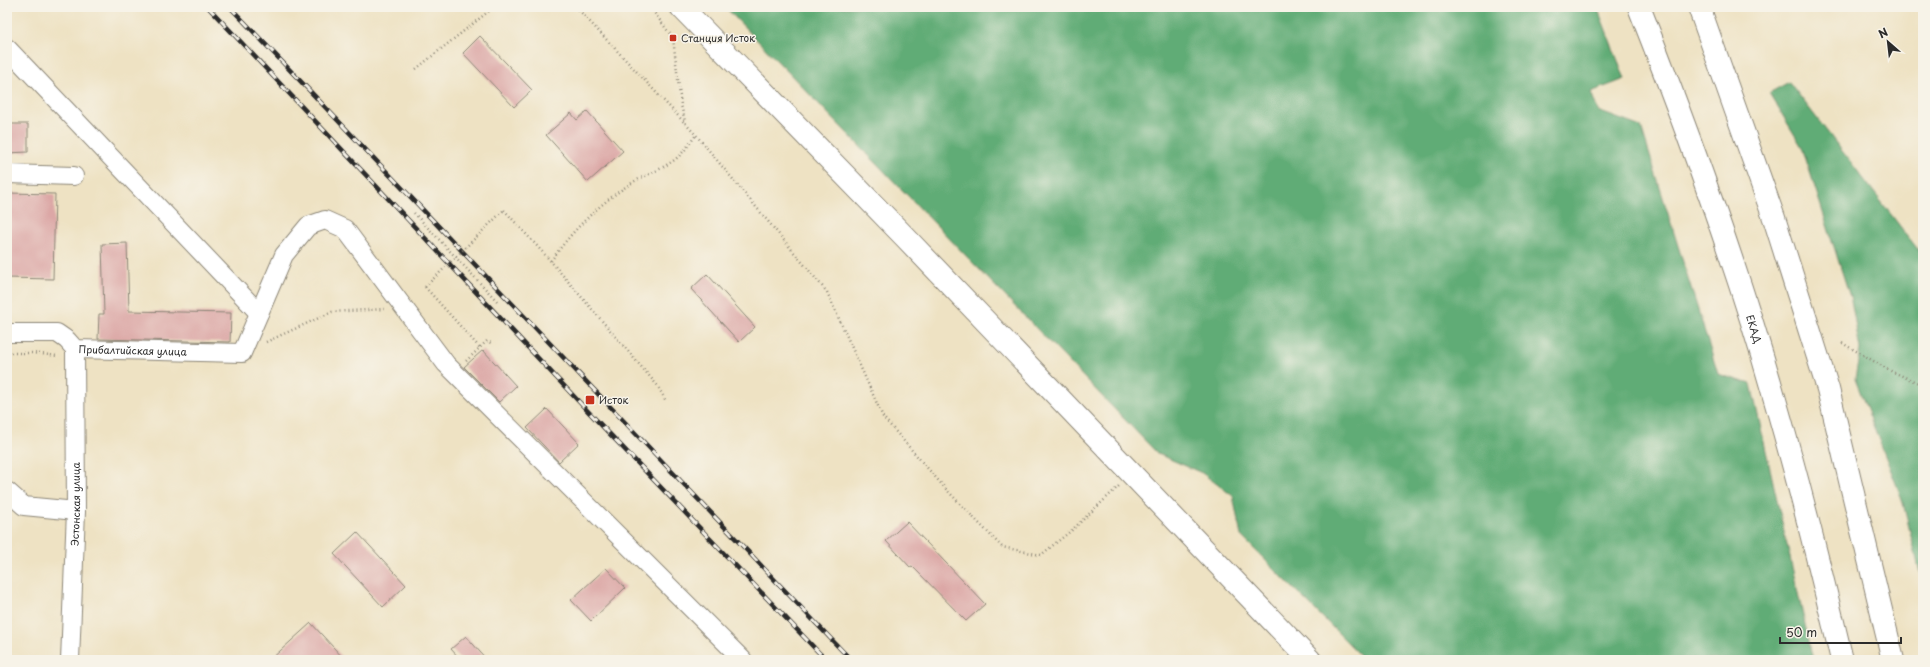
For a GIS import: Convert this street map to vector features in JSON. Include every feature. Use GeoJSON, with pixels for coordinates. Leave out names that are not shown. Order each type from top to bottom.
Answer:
{"type":"FeatureCollection","features":[{"type":"Feature","properties":{"kind":"main road"},"geometry":{"type":"LineString","coordinates":[[681,7],[905,236],[1131,475],[1310,660]]}},
{"type":"Feature","properties":{"kind":"main road","name":"ЕКАД"},"geometry":{"type":"LineString","coordinates":[[1639,7],[1682,115],[1773,392],[1813,536],[1842,660]]}},
{"type":"Feature","properties":{"kind":"main road"},"geometry":{"type":"LineString","coordinates":[[1698,7],[1774,218],[1828,389],[1893,660]]}},
{"type":"Feature","properties":{"kind":"street"},"geometry":{"type":"LineString","coordinates":[[7,48],[259,313]]}},
{"type":"Feature","properties":{"kind":"street"},"geometry":{"type":"LineString","coordinates":[[7,174],[74,176]]}},
{"type":"Feature","properties":{"kind":"street"},"geometry":{"type":"LineString","coordinates":[[242,353],[284,256],[308,226],[325,220],[345,229],[454,373],[743,660]]}},
{"type":"Feature","properties":{"kind":"street","name":"Прибалтийская улица"},"geometry":{"type":"LineString","coordinates":[[7,333],[57,333],[75,353],[242,353]]}},
{"type":"Feature","properties":{"kind":"street","name":"Эстонская улица"},"geometry":{"type":"LineString","coordinates":[[70,660],[76,511],[75,353]]}},
{"type":"Feature","properties":{"kind":"street"},"geometry":{"type":"LineString","coordinates":[[7,491],[24,506],[76,511]]}},
{"type":"Feature","properties":{"kind":"path"},"geometry":{"type":"LineString","coordinates":[[416,69],[494,7]]}},
{"type":"Feature","properties":{"kind":"path"},"geometry":{"type":"LineString","coordinates":[[576,7],[696,136],[827,292],[883,418],[944,487],[1002,547],[1041,555],[1072,530],[1131,475]]}},
{"type":"Feature","properties":{"kind":"path"},"geometry":{"type":"LineString","coordinates":[[650,7],[673,38],[681,105],[686,125]]}},
{"type":"Feature","properties":{"kind":"path"},"geometry":{"type":"LineString","coordinates":[[550,259],[565,241],[600,207],[636,181],[670,164],[696,136]]}},
{"type":"Feature","properties":{"kind":"path"},"geometry":{"type":"LineString","coordinates":[[480,348],[425,287],[504,210],[550,259],[657,385],[666,401]]}},
{"type":"Feature","properties":{"kind":"path"},"geometry":{"type":"LineString","coordinates":[[414,213],[498,302]]}},
{"type":"Feature","properties":{"kind":"path"},"geometry":{"type":"LineString","coordinates":[[242,353],[332,312],[404,308]]}},
{"type":"Feature","properties":{"kind":"path"},"geometry":{"type":"LineString","coordinates":[[454,373],[487,341],[491,343]]}},
{"type":"Feature","properties":{"kind":"path"},"geometry":{"type":"LineString","coordinates":[[1842,343],[1891,371],[1923,385]]}},
{"type":"Feature","properties":{"kind":"path"},"geometry":{"type":"LineString","coordinates":[[7,353],[75,353]]}},
{"type":"Feature","properties":{"kind":"green space"},"geometry":{"type":"Polygon","coordinates":[[[725,7],[1597,7],[1625,79],[1591,92],[1598,111],[1641,127],[1718,374],[1751,384],[1813,660],[1365,660],[1241,536],[1233,496],[1202,473],[1158,454],[725,7]]]}},
{"type":"Feature","properties":{"kind":"green space"},"geometry":{"type":"Polygon","coordinates":[[[1789,82],[1923,256],[1923,585],[1902,499],[1855,379],[1860,349],[1851,300],[1802,147],[1769,93],[1789,82]]]}},
{"type":"Feature","properties":{"kind":"building"},"geometry":{"type":"Polygon","coordinates":[[[480,36],[532,90],[514,107],[463,53],[480,36]]]}},
{"type":"Feature","properties":{"kind":"building"},"geometry":{"type":"Polygon","coordinates":[[[587,111],[623,151],[588,182],[546,135],[571,113],[577,120],[587,111]]]}},
{"type":"Feature","properties":{"kind":"building"},"geometry":{"type":"Polygon","coordinates":[[[7,124],[28,124],[28,152],[7,153],[7,124]]]}},
{"type":"Feature","properties":{"kind":"building"},"geometry":{"type":"Polygon","coordinates":[[[7,193],[55,194],[53,279],[7,278],[7,193]]]}},
{"type":"Feature","properties":{"kind":"building"},"geometry":{"type":"Polygon","coordinates":[[[127,243],[129,311],[231,313],[230,342],[98,339],[99,314],[104,314],[102,244],[127,243]]]}},
{"type":"Feature","properties":{"kind":"building"},"geometry":{"type":"Polygon","coordinates":[[[707,274],[755,327],[739,342],[691,289],[707,274]]]}},
{"type":"Feature","properties":{"kind":"building"},"geometry":{"type":"Polygon","coordinates":[[[483,350],[516,386],[499,402],[464,367],[483,350]]]}},
{"type":"Feature","properties":{"kind":"building"},"geometry":{"type":"Polygon","coordinates":[[[547,409],[579,443],[559,462],[527,428],[547,409]]]}},
{"type":"Feature","properties":{"kind":"building"},"geometry":{"type":"Polygon","coordinates":[[[907,522],[985,604],[966,621],[912,566],[910,567],[886,541],[907,522]]]}},
{"type":"Feature","properties":{"kind":"building"},"geometry":{"type":"Polygon","coordinates":[[[357,532],[406,585],[383,607],[334,554],[357,532]]]}},
{"type":"Feature","properties":{"kind":"building"},"geometry":{"type":"Polygon","coordinates":[[[606,568],[625,588],[591,621],[571,600],[606,568]]]}},
{"type":"Feature","properties":{"kind":"building"},"geometry":{"type":"Polygon","coordinates":[[[311,623],[345,660],[270,660],[311,623]]]}},
{"type":"Feature","properties":{"kind":"building"},"geometry":{"type":"Polygon","coordinates":[[[466,636],[487,660],[461,660],[451,649],[466,636]]]}},
{"type":"Feature","properties":{"kind":"railway"},"geometry":{"type":"LineString","coordinates":[[208,7],[583,406],[826,660]]}},
{"type":"Feature","properties":{"kind":"railway"},"geometry":{"type":"LineString","coordinates":[[230,7],[851,660]]}},
{"type":"Feature","properties":{"kind":"place","name":"Станция Исток"},"geometry":{"type":"Point","coordinates":[673,38]}},
{"type":"Feature","properties":{"kind":"place","name":"Исток"},"geometry":{"type":"Point","coordinates":[590,400]}}]}
